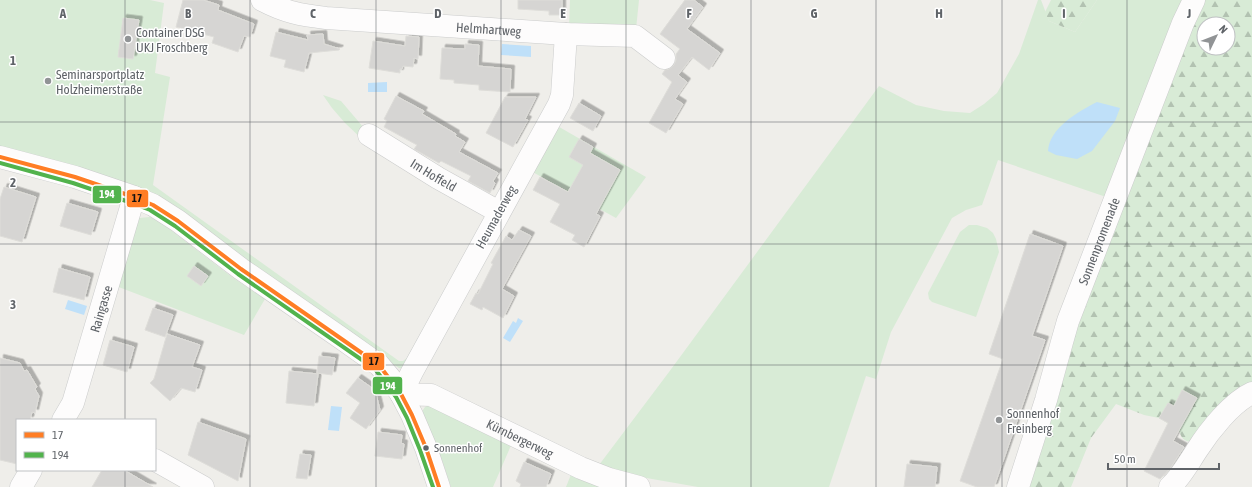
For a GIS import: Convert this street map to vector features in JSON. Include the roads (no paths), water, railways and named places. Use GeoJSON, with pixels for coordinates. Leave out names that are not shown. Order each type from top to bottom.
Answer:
{"type":"FeatureCollection","features":[{"type":"Feature","properties":{"kind":"street","name":"Helmhartweg"},"geometry":{"type":"LineString","coordinates":[[262,0],[282,10],[326,18],[566,34],[634,36],[664,58]]}},
{"type":"Feature","properties":{"kind":"street","name":"Sonnenpromenade"},"geometry":{"type":"LineString","coordinates":[[1018,487],[1046,400],[1068,321],[1183,23],[1194,0]]}},
{"type":"Feature","properties":{"kind":"street","name":"Heumaderweg"},"geometry":{"type":"LineString","coordinates":[[401,394],[559,104],[562,95],[566,34]]}},
{"type":"Feature","properties":{"kind":"street","name":"Im Hoffeld"},"geometry":{"type":"LineString","coordinates":[[369,136],[438,178],[499,212]]}},
{"type":"Feature","properties":{"kind":"street"},"geometry":{"type":"LineString","coordinates":[[0,157],[75,177],[134,196],[153,205],[178,220],[241,269],[379,365],[401,394],[426,448],[439,487]]}},
{"type":"Feature","properties":{"kind":"street","name":"Raingasse"},"geometry":{"type":"LineString","coordinates":[[71,417],[73,403],[134,196]]}},
{"type":"Feature","properties":{"kind":"street"},"geometry":{"type":"LineString","coordinates":[[1170,487],[1216,425],[1238,402],[1252,393]]}},
{"type":"Feature","properties":{"kind":"street","name":"Kürnbergerweg"},"geometry":{"type":"LineString","coordinates":[[401,394],[431,395],[581,468],[609,479],[639,487]]}},
{"type":"Feature","properties":{"kind":"street"},"geometry":{"type":"LineString","coordinates":[[156,461],[203,487]]}},
{"type":"Feature","properties":{"kind":"street"},"geometry":{"type":"LineString","coordinates":[[21,487],[31,471]]}},
{"type":"Feature","properties":{"kind":"water"},"geometry":{"type":"Polygon","coordinates":[[[502,44],[531,46],[531,57],[501,55],[502,44]]]}},
{"type":"Feature","properties":{"kind":"water"},"geometry":{"type":"Polygon","coordinates":[[[387,82],[387,92],[368,92],[368,83],[387,82]]]}},
{"type":"Feature","properties":{"kind":"water"},"geometry":{"type":"Polygon","coordinates":[[[1097,102],[1120,108],[1115,121],[1092,151],[1077,159],[1056,155],[1048,151],[1054,135],[1066,121],[1097,102]]]}},
{"type":"Feature","properties":{"kind":"water"},"geometry":{"type":"Polygon","coordinates":[[[68,300],[87,306],[84,315],[65,309],[68,300]]]}},
{"type":"Feature","properties":{"kind":"water"},"geometry":{"type":"Polygon","coordinates":[[[518,318],[523,321],[510,342],[503,338],[513,321],[516,323],[518,318]]]}},
{"type":"Feature","properties":{"kind":"water"},"geometry":{"type":"Polygon","coordinates":[[[331,406],[342,407],[339,431],[328,430],[331,406]]]}},
{"type":"Feature","properties":{"kind":"place","name":"Container DSG UKJ Froschberg"},"geometry":{"type":"Point","coordinates":[128,39]}},
{"type":"Feature","properties":{"kind":"place","name":"Seminarsportplatz Holzheimerstraße"},"geometry":{"type":"Point","coordinates":[48,81]}},
{"type":"Feature","properties":{"kind":"place","name":"Sonnenhof Freinberg"},"geometry":{"type":"Point","coordinates":[999,420]}},
{"type":"Feature","properties":{"kind":"place","name":"Sonnenhof"},"geometry":{"type":"Point","coordinates":[426,448]}}]}
